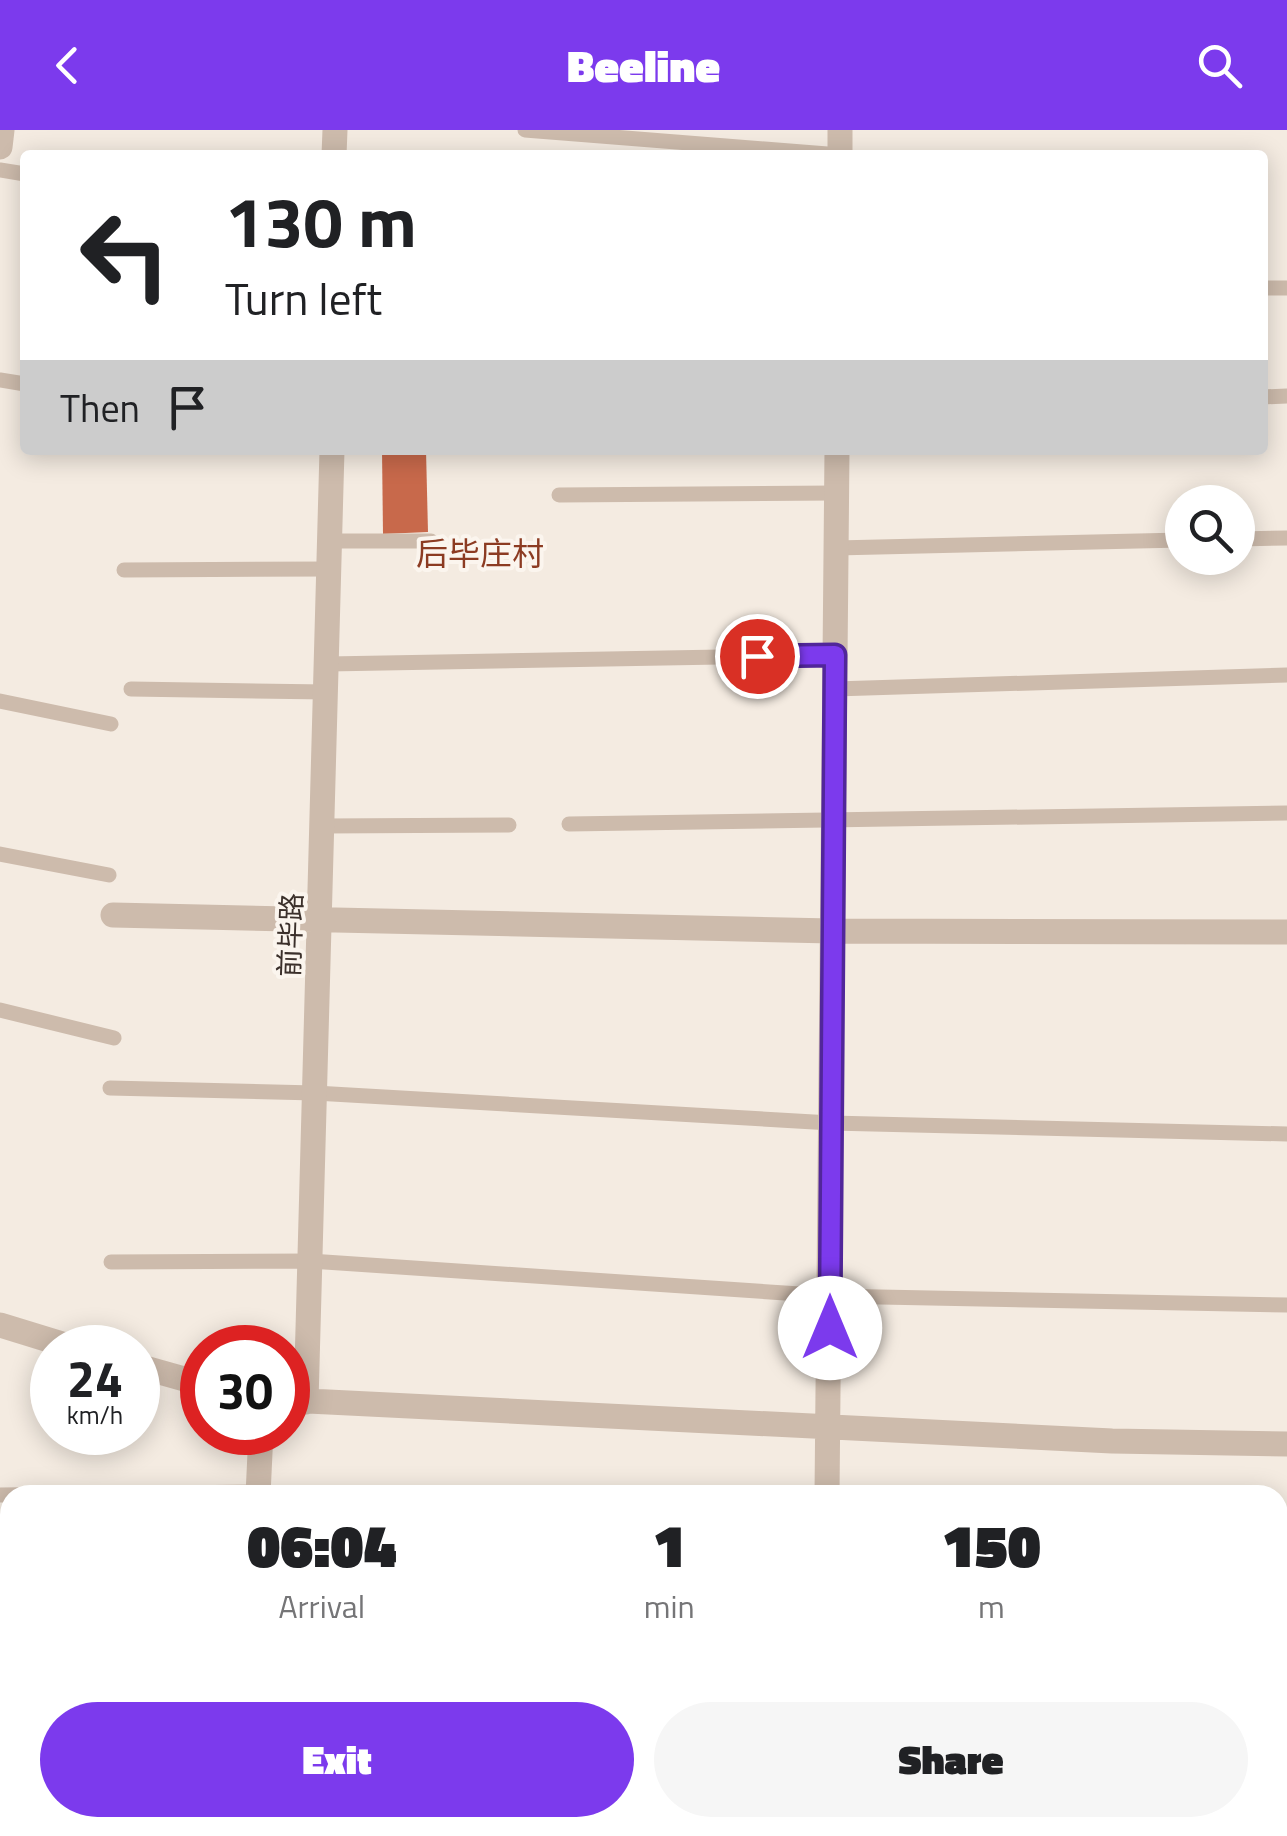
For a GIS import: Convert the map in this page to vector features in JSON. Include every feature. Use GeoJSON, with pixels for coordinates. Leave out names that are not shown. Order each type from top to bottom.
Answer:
{"type":"FeatureCollection","features":[{"type":"Feature","properties":{"kind":"street"},"geometry":{"type":"LineString","coordinates":[[0,147],[2,130]]}},
{"type":"Feature","properties":{"kind":"street","name":"前毕路"},"geometry":{"type":"LineString","coordinates":[[304,1325],[310,1261],[321,923],[332,455]]}},
{"type":"Feature","properties":{"kind":"street"},"geometry":{"type":"LineString","coordinates":[[826,1485],[837,455]]}},
{"type":"Feature","properties":{"kind":"street"},"geometry":{"type":"LineString","coordinates":[[113,915],[321,923],[832,932],[1287,932]]}},
{"type":"Feature","properties":{"kind":"street"},"geometry":{"type":"LineString","coordinates":[[0,1325],[30,1334]]}},
{"type":"Feature","properties":{"kind":"street"},"geometry":{"type":"LineString","coordinates":[[310,1402],[1112,1441],[1287,1444]]}},
{"type":"Feature","properties":{"kind":"street"},"geometry":{"type":"LineString","coordinates":[[258,1485],[260,1455]]}},
{"type":"Feature","properties":{"kind":"lane"},"geometry":{"type":"LineString","coordinates":[[525,130],[777,150]]}},
{"type":"Feature","properties":{"kind":"lane"},"geometry":{"type":"LineString","coordinates":[[558,495],[836,493]]}},
{"type":"Feature","properties":{"kind":"lane"},"geometry":{"type":"LineString","coordinates":[[1255,539],[1287,538]]}},
{"type":"Feature","properties":{"kind":"lane"},"geometry":{"type":"LineString","coordinates":[[836,548],[1165,540]]}},
{"type":"Feature","properties":{"kind":"lane"},"geometry":{"type":"LineString","coordinates":[[332,542],[431,541]]}},
{"type":"Feature","properties":{"kind":"lane"},"geometry":{"type":"LineString","coordinates":[[124,570],[331,569]]}},
{"type":"Feature","properties":{"kind":"lane"},"geometry":{"type":"LineString","coordinates":[[328,664],[835,655]]}},
{"type":"Feature","properties":{"kind":"lane"},"geometry":{"type":"LineString","coordinates":[[834,688],[1287,675]]}},
{"type":"Feature","properties":{"kind":"lane"},"geometry":{"type":"LineString","coordinates":[[131,690],[328,692]]}},
{"type":"Feature","properties":{"kind":"lane"},"geometry":{"type":"LineString","coordinates":[[0,701],[111,724]]}},
{"type":"Feature","properties":{"kind":"lane"},"geometry":{"type":"LineString","coordinates":[[570,824],[1287,812]]}},
{"type":"Feature","properties":{"kind":"lane"},"geometry":{"type":"LineString","coordinates":[[324,826],[508,825]]}},
{"type":"Feature","properties":{"kind":"lane"},"geometry":{"type":"LineString","coordinates":[[0,854],[109,875]]}},
{"type":"Feature","properties":{"kind":"lane"},"geometry":{"type":"LineString","coordinates":[[0,1010],[114,1038]]}},
{"type":"Feature","properties":{"kind":"lane"},"geometry":{"type":"LineString","coordinates":[[110,1088],[315,1093],[831,1123],[1287,1134]]}},
{"type":"Feature","properties":{"kind":"lane"},"geometry":{"type":"LineString","coordinates":[[111,1262],[310,1261],[830,1296],[1287,1304]]}},
{"type":"Feature","properties":{"kind":"building"},"geometry":{"type":"Polygon","coordinates":[[[382,455],[426,455],[428,532],[383,534],[382,455]]]}},
{"type":"Feature","properties":{"kind":"district","name":"后毕庄村"},"geometry":{"type":"Point","coordinates":[480,553]}},
{"type":"Feature","properties":{"kind":"route"},"geometry":{"type":"LineString","coordinates":[[757,656],[835,655],[830,1328]]}}]}
